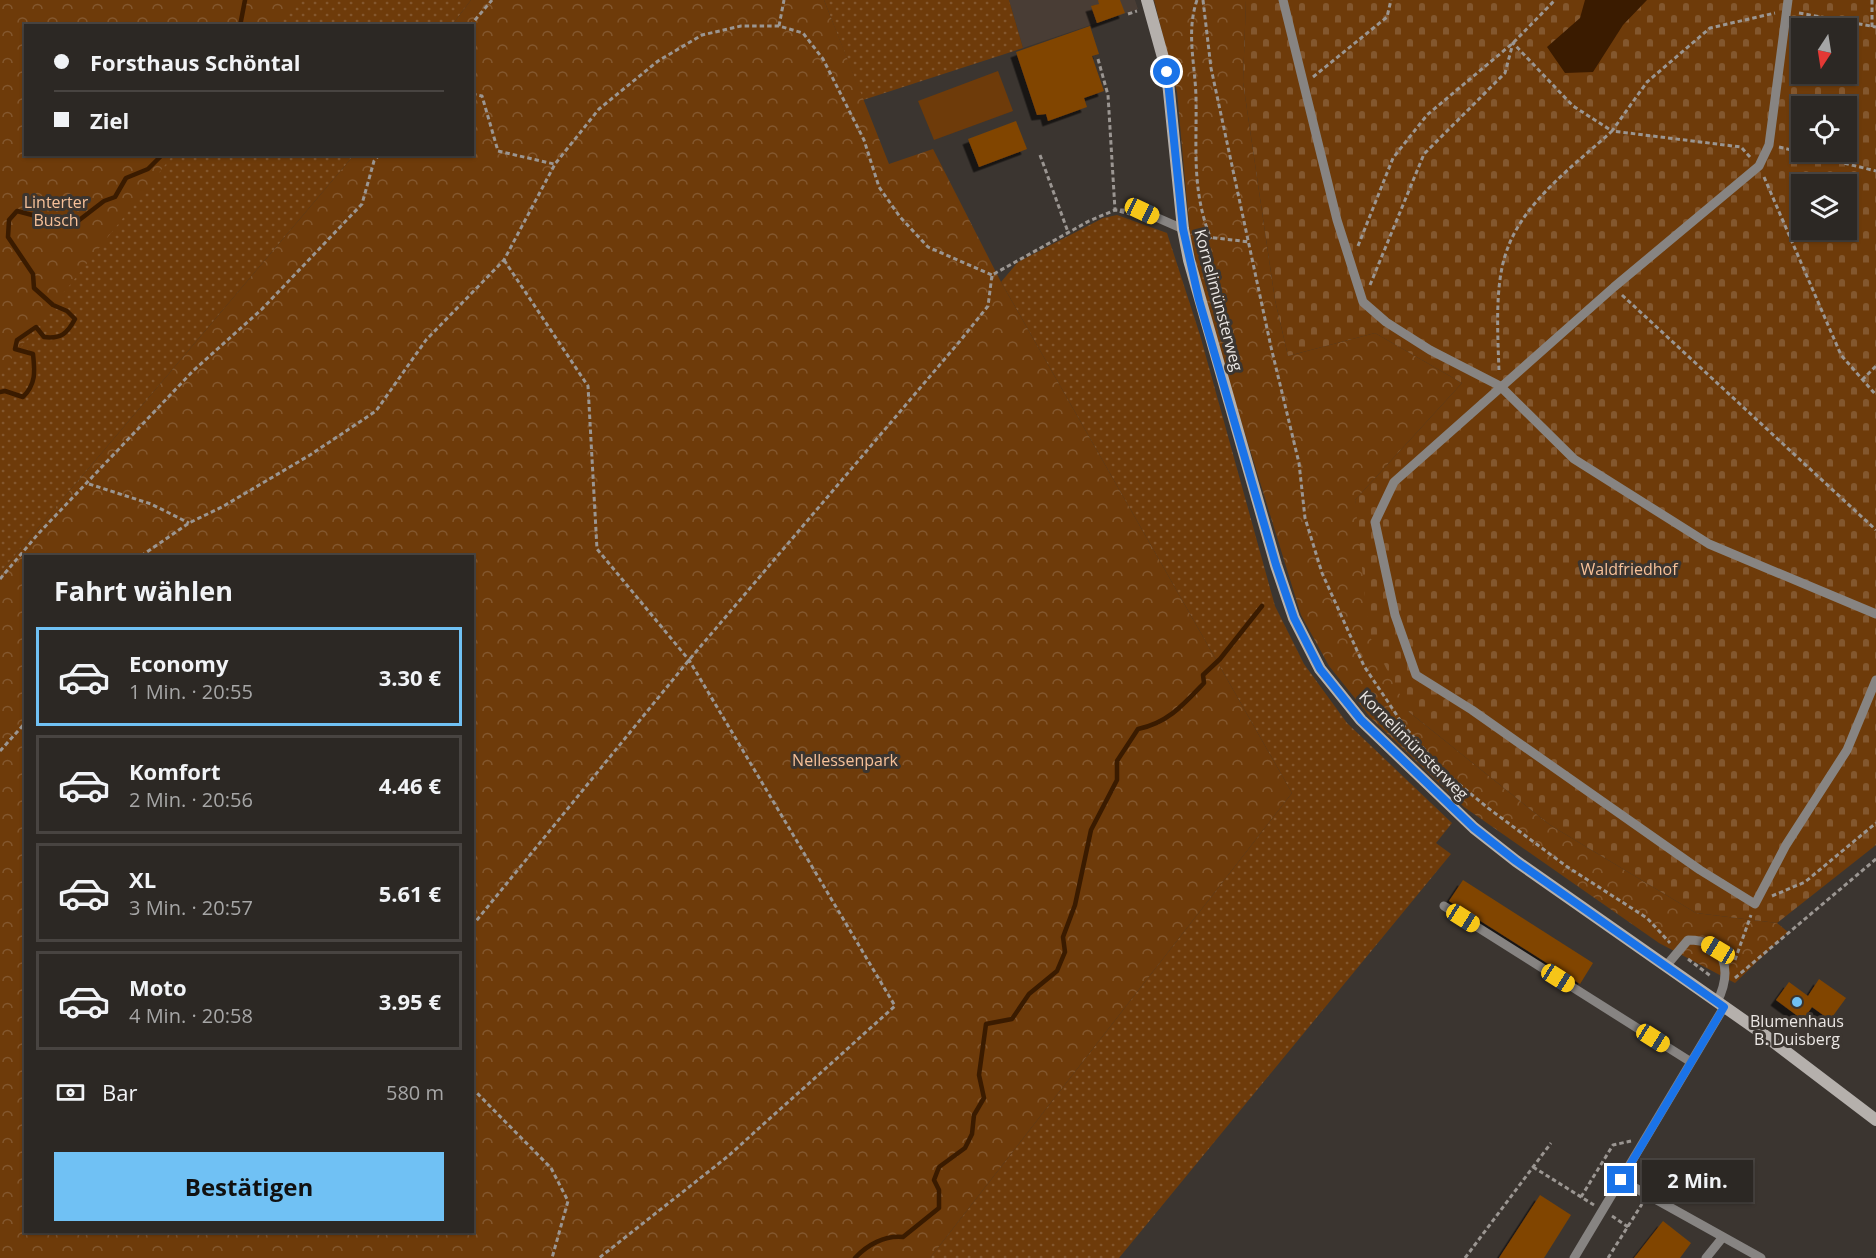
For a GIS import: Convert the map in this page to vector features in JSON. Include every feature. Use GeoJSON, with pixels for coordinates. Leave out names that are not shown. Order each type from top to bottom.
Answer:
{"type":"FeatureCollection","features":[{"type":"Feature","properties":{"kind":"street","name":"Kornelimünsterweg"},"geometry":{"type":"LineString","coordinates":[[1147,0],[1167,72],[1183,229],[1199,300],[1276,565],[1294,618],[1320,669],[1361,720],[1474,828],[1516,861],[1815,1072],[1876,1120]]}},
{"type":"Feature","properties":{"kind":"lane"},"geometry":{"type":"LineString","coordinates":[[1283,0],[1350,264],[1363,302],[1386,322],[1430,350],[1500,386],[1574,459],[1709,544],[1876,614]]}},
{"type":"Feature","properties":{"kind":"lane"},"geometry":{"type":"LineString","coordinates":[[1788,0],[1769,145],[1759,166],[1614,287],[1394,482],[1375,522],[1395,615],[1416,675],[1472,710],[1700,870],[1755,904],[1786,845],[1847,750],[1876,680]]}},
{"type":"Feature","properties":{"kind":"lane"},"geometry":{"type":"LineString","coordinates":[[1142,211],[1183,229]]}},
{"type":"Feature","properties":{"kind":"lane"},"geometry":{"type":"LineString","coordinates":[[1444,906],[1691,1062]]}},
{"type":"Feature","properties":{"kind":"lane"},"geometry":{"type":"LineString","coordinates":[[1574,1258],[1691,1062],[1721,1005],[1725,987],[1723,961],[1718,950],[1703,940],[1688,940],[1666,966]]}},
{"type":"Feature","properties":{"kind":"lane"},"geometry":{"type":"LineString","coordinates":[[1621,1180],[1761,1258]]}},
{"type":"Feature","properties":{"kind":"lane"},"geometry":{"type":"LineString","coordinates":[[1706,1258],[1723,1237]]}},
{"type":"Feature","properties":{"kind":"path"},"geometry":{"type":"LineString","coordinates":[[472,24],[492,0]]}},
{"type":"Feature","properties":{"kind":"path"},"geometry":{"type":"LineString","coordinates":[[779,26],[784,0]]}},
{"type":"Feature","properties":{"kind":"path"},"geometry":{"type":"LineString","coordinates":[[1197,0],[1191,18],[1196,96],[1194,173],[1204,222],[1211,239]]}},
{"type":"Feature","properties":{"kind":"path"},"geometry":{"type":"LineString","coordinates":[[1304,84],[1387,17],[1391,0]]}},
{"type":"Feature","properties":{"kind":"path"},"geometry":{"type":"LineString","coordinates":[[1350,264],[1393,158],[1427,115],[1513,43],[1555,0]]}},
{"type":"Feature","properties":{"kind":"path"},"geometry":{"type":"LineString","coordinates":[[1500,386],[1499,299],[1507,250],[1523,219],[1556,183],[1612,131],[1647,81],[1710,28],[1786,10],[1874,27],[1872,0]]}},
{"type":"Feature","properties":{"kind":"path"},"geometry":{"type":"LineString","coordinates":[[142,555],[189,523],[222,507],[310,455],[376,411],[426,340],[504,260],[555,164],[599,109],[657,61],[702,35],[741,26],[779,26],[803,33],[823,59],[864,140],[879,187],[900,218],[928,248],[992,275]]}},
{"type":"Feature","properties":{"kind":"path"},"geometry":{"type":"LineString","coordinates":[[1513,43],[1573,106],[1612,131],[1742,147],[1759,166],[1841,355],[1876,395]]}},
{"type":"Feature","properties":{"kind":"path"},"geometry":{"type":"LineString","coordinates":[[1363,302],[1424,154],[1505,73],[1513,43]]}},
{"type":"Feature","properties":{"kind":"path"},"geometry":{"type":"LineString","coordinates":[[1098,59],[1108,95],[1116,210]]}},
{"type":"Feature","properties":{"kind":"path"},"geometry":{"type":"LineString","coordinates":[[474,94],[482,96],[498,151],[555,164]]}},
{"type":"Feature","properties":{"kind":"path"},"geometry":{"type":"LineString","coordinates":[[1769,145],[1876,171]]}},
{"type":"Feature","properties":{"kind":"path"},"geometry":{"type":"LineString","coordinates":[[1040,155],[1068,232]]}},
{"type":"Feature","properties":{"kind":"path"},"geometry":{"type":"LineString","coordinates":[[0,579],[38,534],[89,484],[193,372],[262,309],[362,204],[374,161],[378,156]]}},
{"type":"Feature","properties":{"kind":"path"},"geometry":{"type":"LineString","coordinates":[[992,275],[1068,232],[1116,210],[1142,211]]}},
{"type":"Feature","properties":{"kind":"path"},"geometry":{"type":"LineString","coordinates":[[1116,210],[1132,215]]}},
{"type":"Feature","properties":{"kind":"path"},"geometry":{"type":"LineString","coordinates":[[1183,229],[1211,239],[1250,242]]}},
{"type":"Feature","properties":{"kind":"path"},"geometry":{"type":"LineString","coordinates":[[504,260],[588,386],[597,549],[689,660],[895,1006],[727,1157],[599,1258]]}},
{"type":"Feature","properties":{"kind":"path"},"geometry":{"type":"LineString","coordinates":[[474,924],[689,660],[981,315],[988,306],[992,275]]}},
{"type":"Feature","properties":{"kind":"path"},"geometry":{"type":"LineString","coordinates":[[1614,287],[1876,530]]}},
{"type":"Feature","properties":{"kind":"path"},"geometry":{"type":"LineString","coordinates":[[1862,380],[1876,366]]}},
{"type":"Feature","properties":{"kind":"path"},"geometry":{"type":"LineString","coordinates":[[89,484],[150,504],[189,523]]}},
{"type":"Feature","properties":{"kind":"path"},"geometry":{"type":"LineString","coordinates":[[0,751],[24,724]]}},
{"type":"Feature","properties":{"kind":"path"},"geometry":{"type":"LineString","coordinates":[[1725,987],[1755,904],[1805,882],[1876,823]]}},
{"type":"Feature","properties":{"kind":"path"},"geometry":{"type":"LineString","coordinates":[[1725,987],[1876,859]]}},
{"type":"Feature","properties":{"kind":"path"},"geometry":{"type":"LineString","coordinates":[[1677,951],[1725,987]]}},
{"type":"Feature","properties":{"kind":"path"},"geometry":{"type":"LineString","coordinates":[[474,1090],[552,1168],[568,1201],[552,1258]]}},
{"type":"Feature","properties":{"kind":"path"},"geometry":{"type":"LineString","coordinates":[[1581,1197],[1613,1145],[1646,1138]]}},
{"type":"Feature","properties":{"kind":"path"},"geometry":{"type":"LineString","coordinates":[[1465,1258],[1551,1143]]}},
{"type":"Feature","properties":{"kind":"path"},"geometry":{"type":"LineString","coordinates":[[1533,1167],[1628,1227]]}},
{"type":"Feature","properties":{"kind":"path"},"geometry":{"type":"LineString","coordinates":[[1608,1258],[1648,1195]]}},
{"type":"Feature","properties":{"kind":"shaded area"},"geometry":{"type":"Polygon","coordinates":[[[1009,0],[1135,0],[1138,9],[1023,48],[1009,0]]]}},
{"type":"Feature","properties":{"kind":"shaded area"},"geometry":{"type":"Polygon","coordinates":[[[1585,0],[1647,0],[1623,25],[1593,72],[1565,73],[1547,47],[1580,18],[1585,0]]]}},
{"type":"Feature","properties":{"kind":"green space","name":"Linterter Busch"},"geometry":{"type":"Polygon","coordinates":[[[0,0],[296,0],[277,24],[24,24],[24,156],[172,156],[0,373],[0,0]]]}},
{"type":"Feature","properties":{"kind":"green space"},"geometry":{"type":"Polygon","coordinates":[[[264,0],[471,0],[453,24],[250,24],[264,0]]]}},
{"type":"Feature","properties":{"kind":"green space","name":"Nellessenpark"},"geometry":{"type":"Polygon","coordinates":[[[471,0],[824,0],[889,164],[933,149],[1001,282],[1292,793],[930,1258],[0,1258],[0,573],[353,156],[474,156],[474,24],[453,24],[471,0]]]}},
{"type":"Feature","properties":{"kind":"green space"},"geometry":{"type":"Polygon","coordinates":[[[824,0],[1009,0],[1023,48],[863,100],[824,0]]]}},
{"type":"Feature","properties":{"kind":"green space"},"geometry":{"type":"Polygon","coordinates":[[[1154,0],[1246,0],[1243,82],[1275,300],[1288,356],[1375,333],[1462,383],[1355,500],[1409,712],[1550,825],[1696,913],[1777,923],[1788,932],[1735,983],[1659,943],[1464,807],[1370,717],[1329,666],[1301,615],[1207,310],[1190,235],[1177,92],[1154,0]]]}},
{"type":"Feature","properties":{"kind":"green space","name":"Waldfriedhof"},"geometry":{"type":"Polygon","coordinates":[[[1246,0],[1876,0],[1876,845],[1777,923],[1696,913],[1550,825],[1409,712],[1369,635],[1355,500],[1462,383],[1375,333],[1288,356],[1275,300],[1243,82],[1246,0]]]}},
{"type":"Feature","properties":{"kind":"green space"},"geometry":{"type":"Polygon","coordinates":[[[998,71],[1013,111],[934,140],[918,101],[998,71]]]}},
{"type":"Feature","properties":{"kind":"green space"},"geometry":{"type":"Polygon","coordinates":[[[159,156],[353,156],[0,573],[0,369],[159,156]]]}},
{"type":"Feature","properties":{"kind":"green space"},"geometry":{"type":"Polygon","coordinates":[[[1117,215],[1167,233],[1200,335],[1275,606],[1304,664],[1347,723],[1452,823],[1436,843],[1451,854],[1119,1258],[930,1258],[1292,793],[1001,282],[1018,262],[1103,218],[1117,215]]]}},
{"type":"Feature","properties":{"kind":"building"},"geometry":{"type":"Polygon","coordinates":[[[1098,0],[1120,0],[1125,13],[1097,23],[1091,6],[1099,4],[1098,0]]]}},
{"type":"Feature","properties":{"kind":"building"},"geometry":{"type":"Polygon","coordinates":[[[1090,26],[1099,54],[1092,56],[1104,91],[1084,98],[1087,107],[1048,121],[1046,114],[1037,115],[1016,52],[1090,26]]]}},
{"type":"Feature","properties":{"kind":"building"},"geometry":{"type":"Polygon","coordinates":[[[1016,121],[1027,149],[979,167],[968,139],[1016,121]]]}},
{"type":"Feature","properties":{"kind":"building"},"geometry":{"type":"Polygon","coordinates":[[[1463,880],[1593,963],[1580,984],[1449,901],[1463,880]]]}},
{"type":"Feature","properties":{"kind":"building"},"geometry":{"type":"Polygon","coordinates":[[[1819,979],[1846,998],[1830,1020],[1812,1007],[1803,1020],[1776,1000],[1789,982],[1808,996],[1819,979]]]}},
{"type":"Feature","properties":{"kind":"building"},"geometry":{"type":"Polygon","coordinates":[[[1540,1195],[1571,1215],[1544,1258],[1499,1258],[1540,1195]]]}},
{"type":"Feature","properties":{"kind":"building"},"geometry":{"type":"Polygon","coordinates":[[[1663,1221],[1691,1243],[1680,1258],[1634,1258],[1663,1221]]]}},
{"type":"Feature","properties":{"kind":"waterway"},"geometry":{"type":"LineString","coordinates":[[240,24],[245,0]]}},
{"type":"Feature","properties":{"kind":"waterway"},"geometry":{"type":"LineString","coordinates":[[0,392],[5,391],[23,397],[32,382],[33,354],[15,349],[17,340],[36,327],[44,337],[59,336],[66,332],[75,319],[67,311],[53,305],[34,288],[33,274],[8,237],[9,220],[17,211],[55,221],[78,221],[104,201],[115,197],[126,178],[148,169],[161,156]]}},
{"type":"Feature","properties":{"kind":"waterway"},"geometry":{"type":"LineString","coordinates":[[855,1258],[877,1242],[903,1237],[939,1208],[939,1190],[934,1180],[939,1167],[965,1148],[972,1134],[974,1115],[984,1098],[979,1075],[986,1024],[1012,1019],[1029,994],[1057,971],[1065,952],[1063,937],[1075,905],[1091,830],[1117,780],[1117,761],[1138,729],[1167,717],[1204,683],[1203,675],[1220,659],[1262,606]]}},
{"type":"Feature","properties":{"kind":"place","name":"Blumenhaus B. Duisberg"},"geometry":{"type":"Point","coordinates":[1797,1002]}},
{"type":"Feature","properties":{"kind":"route"},"geometry":{"type":"LineString","coordinates":[[1167,72],[1183,229],[1199,300],[1276,565],[1294,618],[1320,669],[1361,720],[1474,828],[1516,861],[1724,1007],[1621,1180]]}}]}
